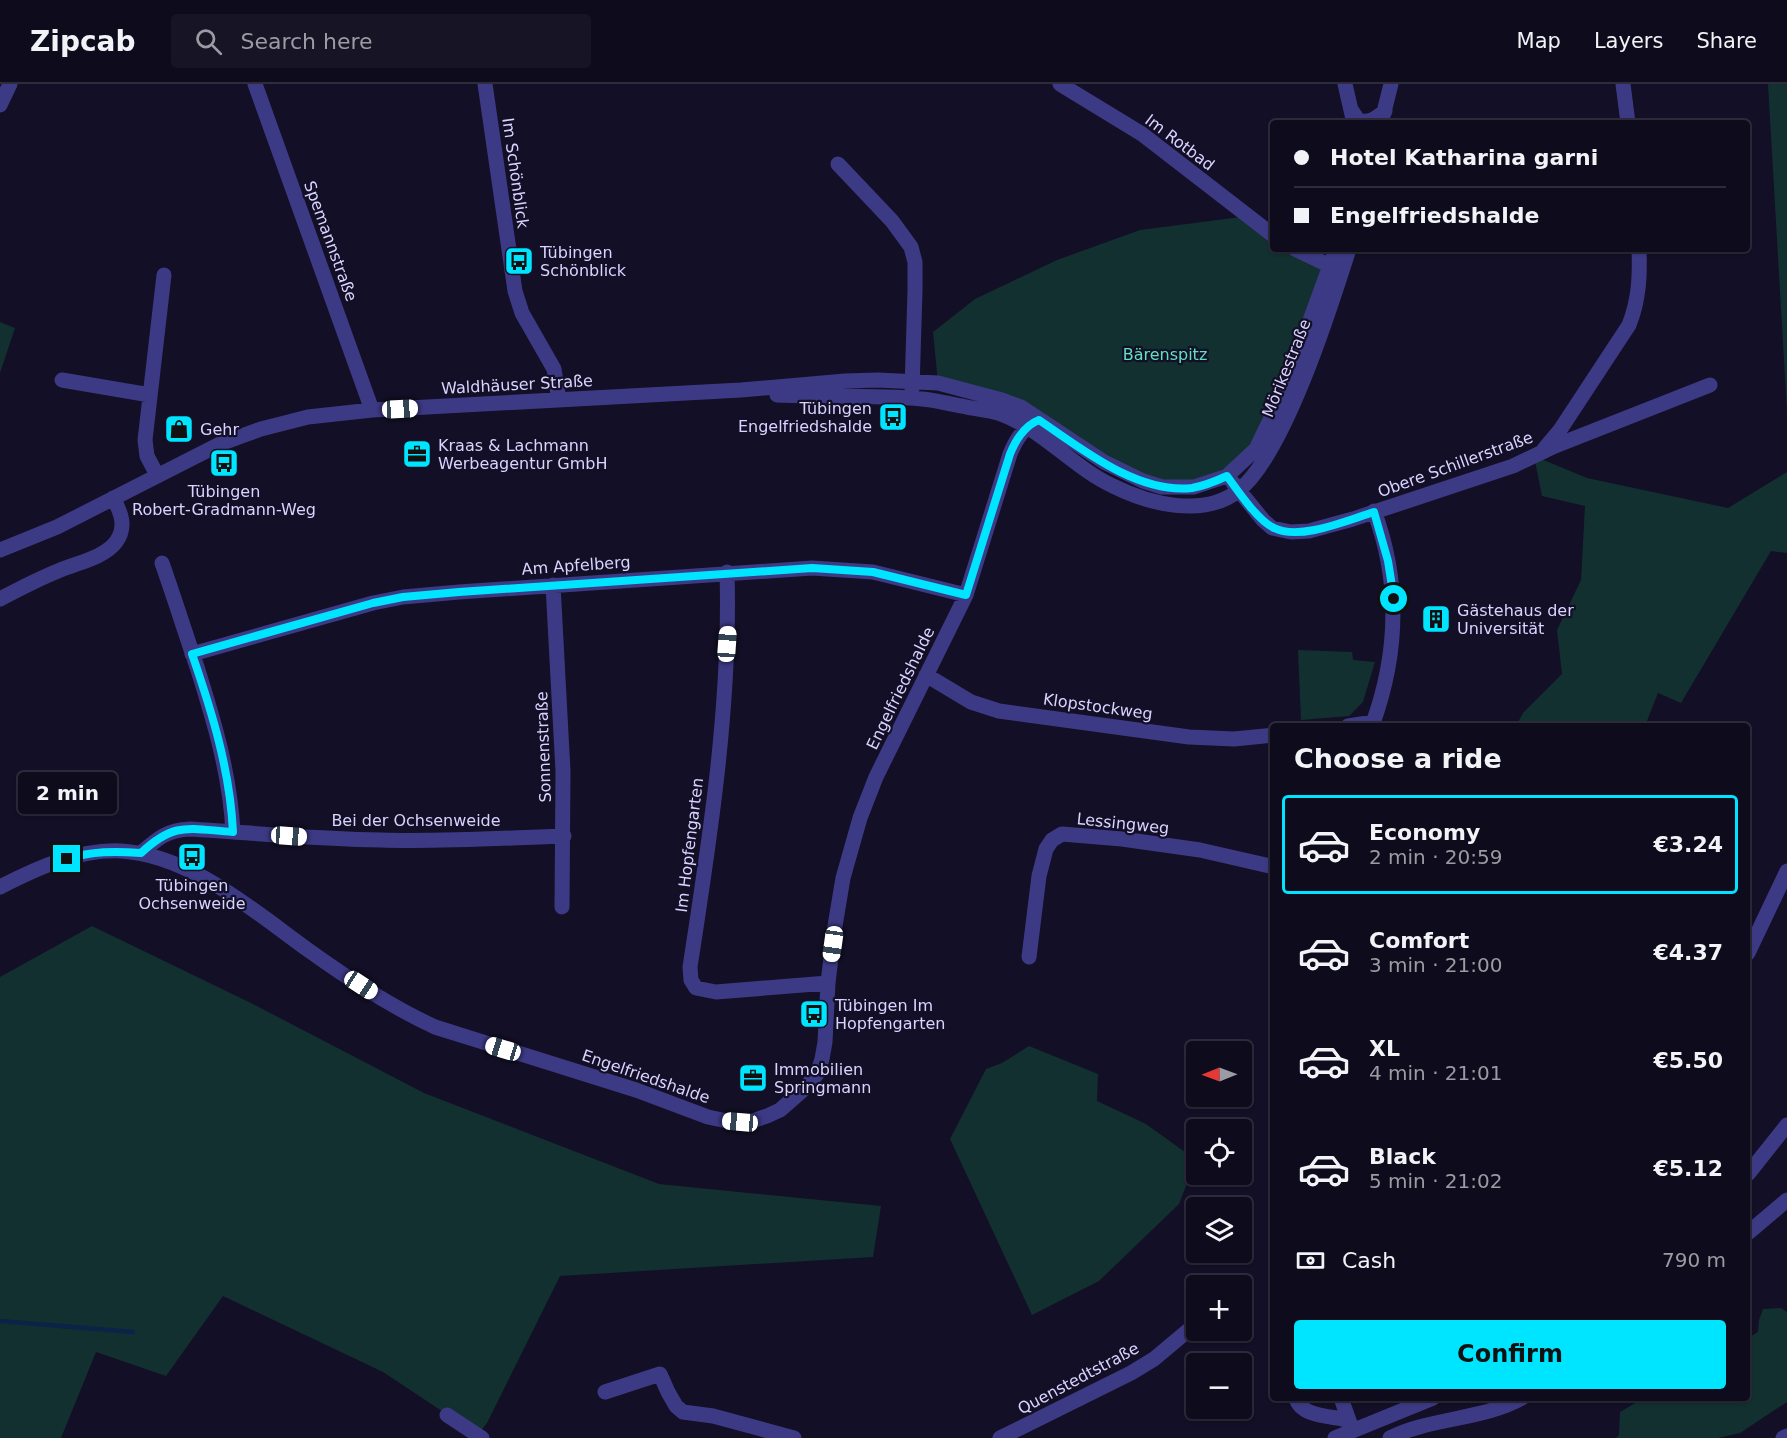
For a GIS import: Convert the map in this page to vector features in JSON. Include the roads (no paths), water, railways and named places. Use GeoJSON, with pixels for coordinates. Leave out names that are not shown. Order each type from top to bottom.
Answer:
{"type":"FeatureCollection","features":[{"type":"Feature","properties":{"kind":"street"},"geometry":{"type":"LineString","coordinates":[[0,105],[10,84]]}},
{"type":"Feature","properties":{"kind":"street","name":"Spemannstraße"},"geometry":{"type":"LineString","coordinates":[[255,84],[372,410]]}},
{"type":"Feature","properties":{"kind":"street","name":"Im Schönblick"},"geometry":{"type":"LineString","coordinates":[[485,84],[515,291],[522,313],[554,369],[559,400]]}},
{"type":"Feature","properties":{"kind":"street","name":"Im Rotbad"},"geometry":{"type":"LineString","coordinates":[[1060,84],[1142,134],[1270,233]]}},
{"type":"Feature","properties":{"kind":"street"},"geometry":{"type":"LineString","coordinates":[[1345,84],[1352,117]]}},
{"type":"Feature","properties":{"kind":"street"},"geometry":{"type":"LineString","coordinates":[[1383,117],[1391,84]]}},
{"type":"Feature","properties":{"kind":"street"},"geometry":{"type":"LineString","coordinates":[[1623,84],[1628,120]]}},
{"type":"Feature","properties":{"kind":"street"},"geometry":{"type":"LineString","coordinates":[[837,164],[892,221],[911,247],[915,272],[911,398]]}},
{"type":"Feature","properties":{"kind":"street"},"geometry":{"type":"LineString","coordinates":[[1301,252],[1322,262],[1337,260]]}},
{"type":"Feature","properties":{"kind":"street"},"geometry":{"type":"LineString","coordinates":[[1534,456],[1554,438],[1629,325],[1636,309],[1639,292],[1639,252]]}},
{"type":"Feature","properties":{"kind":"street","name":"Mörikestraße"},"geometry":{"type":"LineString","coordinates":[[1227,476],[1256,449],[1264,436],[1337,260]]}},
{"type":"Feature","properties":{"kind":"street","name":"Mörikestraße"},"geometry":{"type":"LineString","coordinates":[[1238,491],[1257,471],[1278,435],[1302,380],[1337,260]]}},
{"type":"Feature","properties":{"kind":"street"},"geometry":{"type":"LineString","coordinates":[[157,475],[147,456],[145,440],[164,275]]}},
{"type":"Feature","properties":{"kind":"street"},"geometry":{"type":"LineString","coordinates":[[62,380],[150,395]]}},
{"type":"Feature","properties":{"kind":"street","name":"Waldhäuser Straße"},"geometry":{"type":"LineString","coordinates":[[0,549],[57,527],[220,444],[261,429],[308,417],[372,410],[741,390],[844,381],[938,383],[1002,400],[1026,410],[1033,424],[1110,485],[1147,500],[1170,505],[1206,504],[1238,491]]}},
{"type":"Feature","properties":{"kind":"street","name":"Obere Schillerstraße"},"geometry":{"type":"LineString","coordinates":[[1227,476],[1272,528],[1281,531],[1310,531],[1374,512],[1512,465],[1710,385]]}},
{"type":"Feature","properties":{"kind":"street","name":"Waldhäuser Straße"},"geometry":{"type":"LineString","coordinates":[[741,390],[778,395],[860,395],[925,399],[998,413],[1033,424],[1104,462],[1143,481],[1162,487],[1194,488],[1227,476]]}},
{"type":"Feature","properties":{"kind":"street","name":"Engelfriedshalde"},"geometry":{"type":"LineString","coordinates":[[0,887],[44,867],[97,852],[141,853],[164,859],[210,882],[379,996],[435,1027],[636,1090],[708,1117],[727,1121],[752,1122],[780,1110],[817,1074],[825,1042],[828,983],[843,878],[857,827],[876,777],[966,595],[1010,454],[1017,438],[1033,424]]}},
{"type":"Feature","properties":{"kind":"street"},"geometry":{"type":"LineString","coordinates":[[0,599],[24,586],[95,556],[116,542],[121,533],[123,521],[113,498]]}},
{"type":"Feature","properties":{"kind":"street"},"geometry":{"type":"LineString","coordinates":[[1373,723],[1383,689],[1394,624],[1391,575],[1374,512]]}},
{"type":"Feature","properties":{"kind":"street"},"geometry":{"type":"LineString","coordinates":[[162,563],[221,749],[229,784],[233,832]]}},
{"type":"Feature","properties":{"kind":"street","name":"Am Apfelberg"},"geometry":{"type":"LineString","coordinates":[[192,654],[346,610],[403,597],[553,585],[792,568],[842,569],[873,572],[966,595]]}},
{"type":"Feature","properties":{"kind":"street","name":"Im Hopfengarten"},"geometry":{"type":"LineString","coordinates":[[727,572],[728,626],[722,709],[706,873],[690,967],[691,980],[696,988],[716,992],[828,983]]}},
{"type":"Feature","properties":{"kind":"street","name":"Sonnenstraße"},"geometry":{"type":"LineString","coordinates":[[553,585],[564,837],[562,907]]}},
{"type":"Feature","properties":{"kind":"street","name":"Klopstockweg"},"geometry":{"type":"LineString","coordinates":[[926,675],[971,702],[999,711],[1189,737],[1234,739],[1270,735]]}},
{"type":"Feature","properties":{"kind":"street","name":"Bei der Ochsenweide"},"geometry":{"type":"LineString","coordinates":[[141,853],[164,834],[175,830],[390,841],[564,837]]}},
{"type":"Feature","properties":{"kind":"street","name":"Lessingweg"},"geometry":{"type":"LineString","coordinates":[[1029,957],[1046,849],[1052,840],[1062,834],[1122,839],[1200,850],[1270,866]]}},
{"type":"Feature","properties":{"kind":"street"},"geometry":{"type":"LineString","coordinates":[[1750,949],[1787,871]]}},
{"type":"Feature","properties":{"kind":"street"},"geometry":{"type":"LineString","coordinates":[[1750,1171],[1787,1125]]}},
{"type":"Feature","properties":{"kind":"street"},"geometry":{"type":"LineString","coordinates":[[1750,1231],[1787,1200]]}},
{"type":"Feature","properties":{"kind":"street","name":"Quenstedtstraße"},"geometry":{"type":"LineString","coordinates":[[1000,1438],[1131,1373],[1154,1359],[1186,1332]]}},
{"type":"Feature","properties":{"kind":"street"},"geometry":{"type":"LineString","coordinates":[[605,1392],[660,1374],[676,1406],[683,1412],[713,1416],[794,1438]]}},
{"type":"Feature","properties":{"kind":"street"},"geometry":{"type":"LineString","coordinates":[[1297,1401],[1308,1412],[1350,1426]]}},
{"type":"Feature","properties":{"kind":"street"},"geometry":{"type":"LineString","coordinates":[[1342,1401],[1350,1426]]}},
{"type":"Feature","properties":{"kind":"street"},"geometry":{"type":"LineString","coordinates":[[1335,1438],[1350,1426],[1424,1401]]}},
{"type":"Feature","properties":{"kind":"street"},"geometry":{"type":"LineString","coordinates":[[1390,1438],[1415,1429],[1499,1408],[1515,1401]]}},
{"type":"Feature","properties":{"kind":"street"},"geometry":{"type":"LineString","coordinates":[[447,1415],[482,1438]]}},
{"type":"Feature","properties":{"kind":"waterway"},"geometry":{"type":"LineString","coordinates":[[0,1321],[133,1332]]}},
{"type":"Feature","properties":{"kind":"place","name":"Tübingen Schönblick"},"geometry":{"type":"Point","coordinates":[519,261]}},
{"type":"Feature","properties":{"kind":"place","name":"Tübingen Engelfriedshalde"},"geometry":{"type":"Point","coordinates":[893,417]}},
{"type":"Feature","properties":{"kind":"place","name":"Gehr"},"geometry":{"type":"Point","coordinates":[179,429]}},
{"type":"Feature","properties":{"kind":"place","name":"Kraas & Lachmann Werbeagentur GmbH"},"geometry":{"type":"Point","coordinates":[417,454]}},
{"type":"Feature","properties":{"kind":"place","name":"Tübingen Robert-Gradmann-Weg"},"geometry":{"type":"Point","coordinates":[224,463]}},
{"type":"Feature","properties":{"kind":"place","name":"Gästehaus der Universität"},"geometry":{"type":"Point","coordinates":[1436,619]}},
{"type":"Feature","properties":{"kind":"place","name":"Tübingen Ochsenweide"},"geometry":{"type":"Point","coordinates":[192,857]}},
{"type":"Feature","properties":{"kind":"place","name":"Tübingen Im Hopfengarten"},"geometry":{"type":"Point","coordinates":[814,1014]}},
{"type":"Feature","properties":{"kind":"place","name":"Immobilien Springmann"},"geometry":{"type":"Point","coordinates":[753,1078]}},
{"type":"Feature","properties":{"kind":"park label","name":"Bärenspitz"},"geometry":{"type":"Point","coordinates":[1165,354]}}]}
